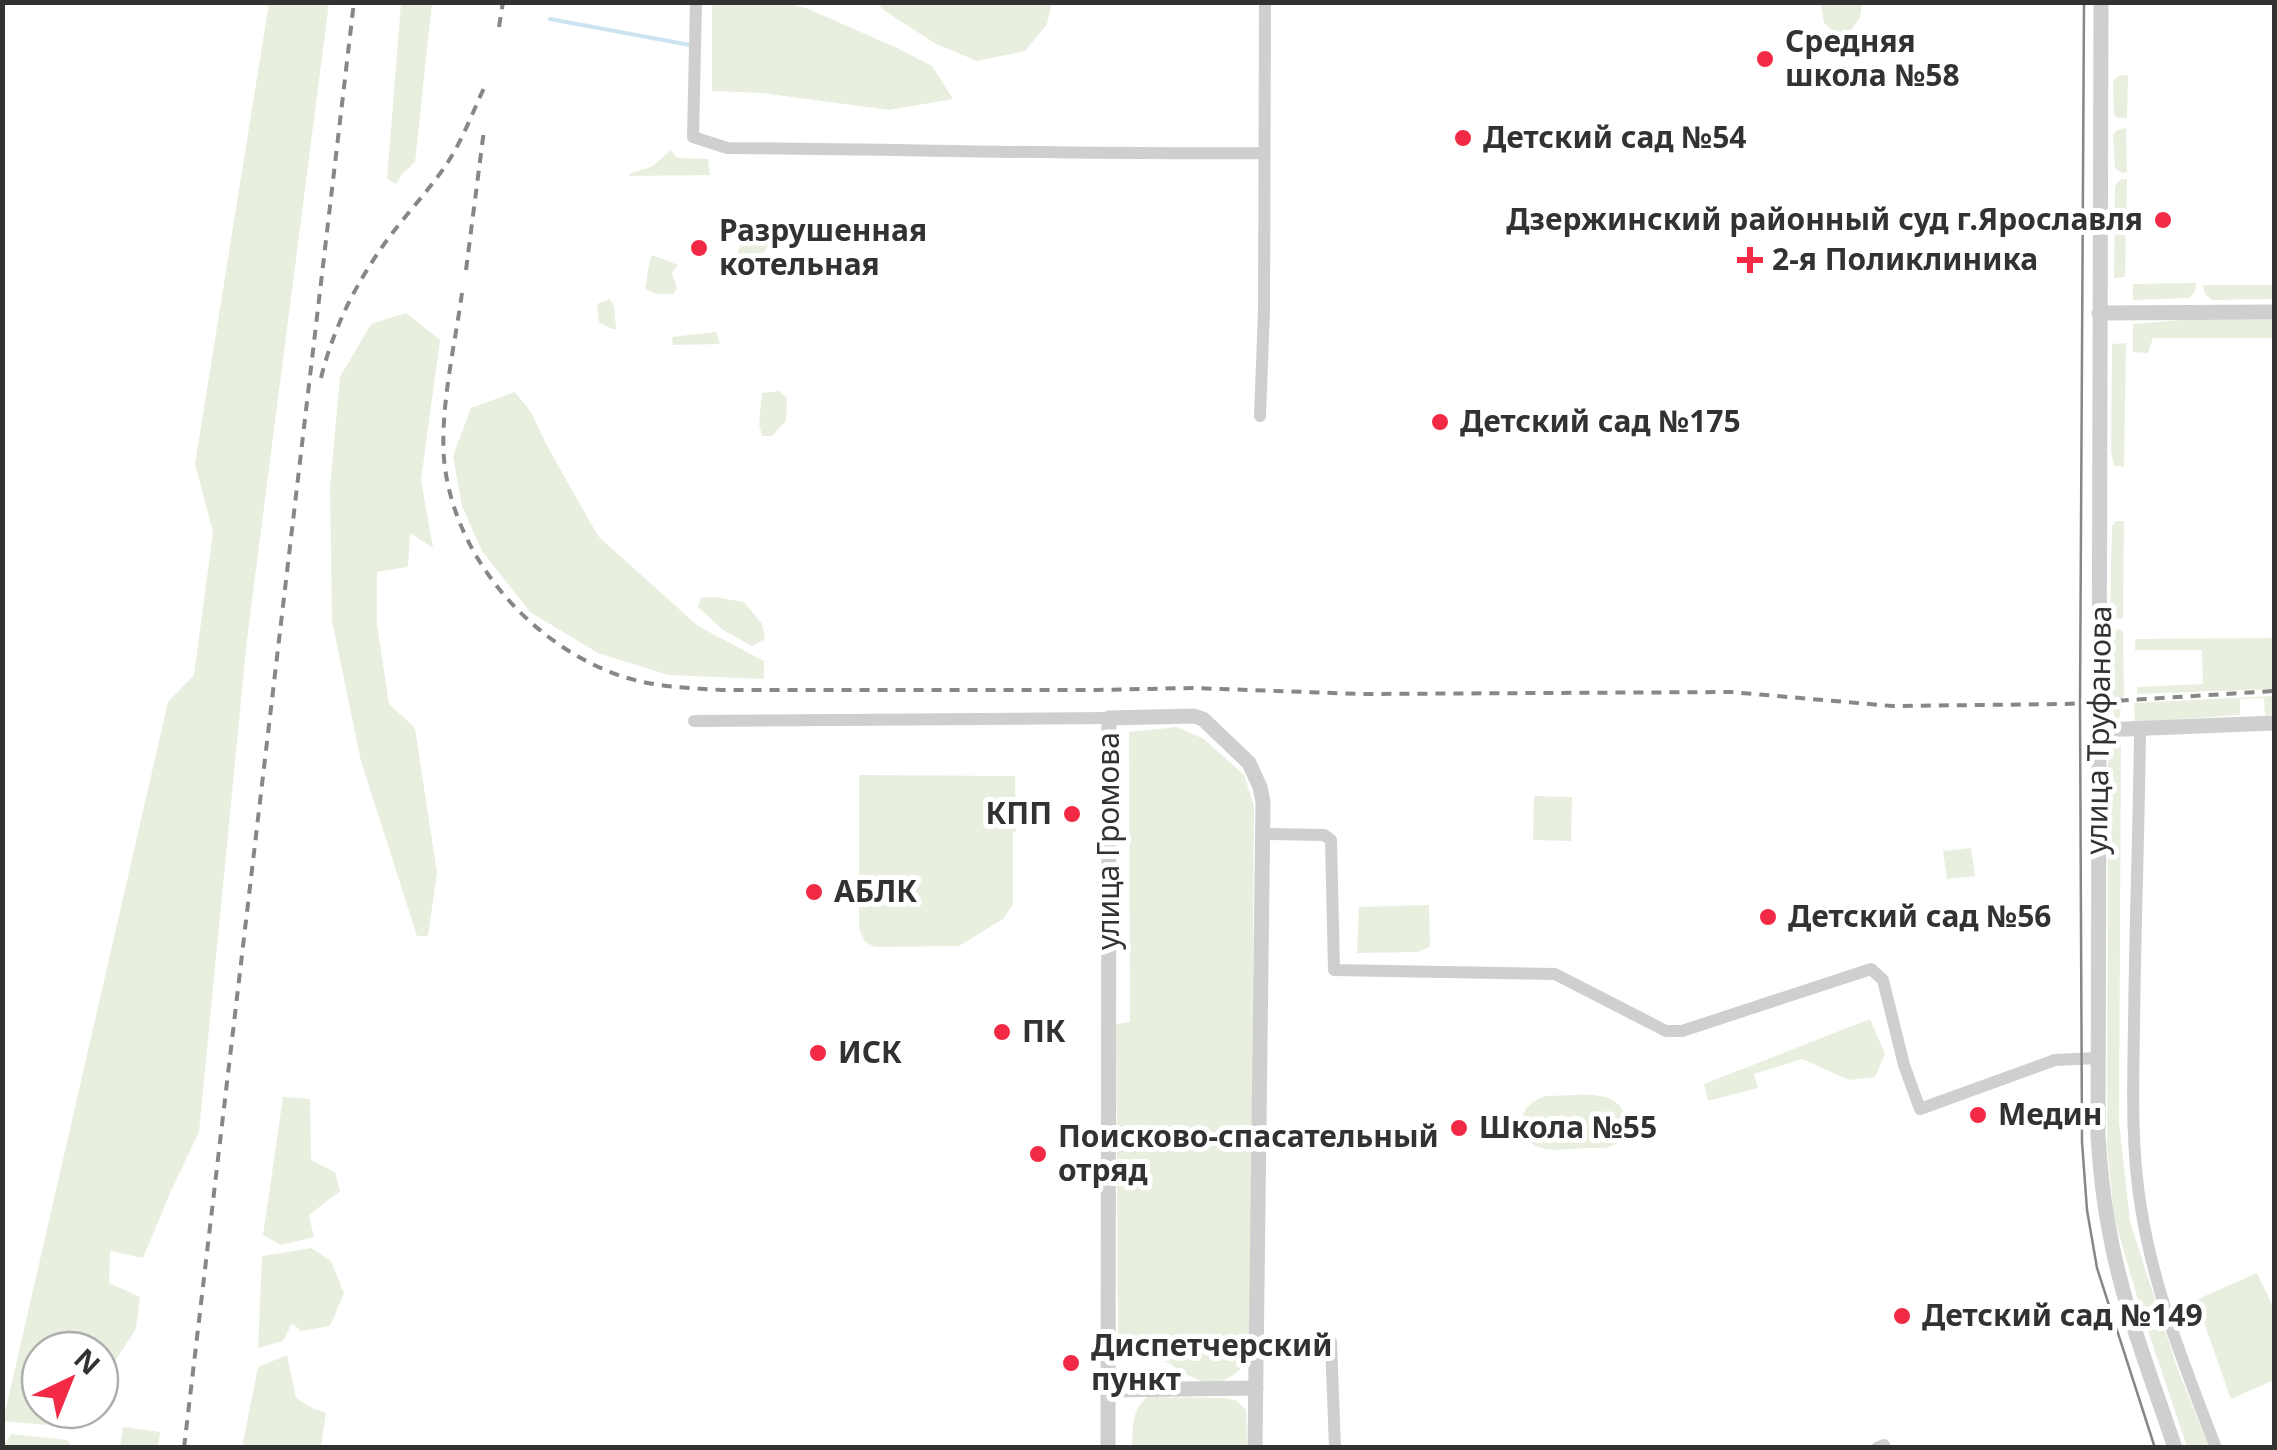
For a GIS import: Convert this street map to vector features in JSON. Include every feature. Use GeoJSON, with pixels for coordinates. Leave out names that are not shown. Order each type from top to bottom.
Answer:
{"type":"FeatureCollection","features":[{"type":"Feature","properties":{"kind":"street"},"geometry":{"type":"LineString","coordinates":[[696,2],[693,138],[727,148],[1263,153]]}},
{"type":"Feature","properties":{"kind":"street"},"geometry":{"type":"LineString","coordinates":[[1260,416],[1265,2]]}},
{"type":"Feature","properties":{"kind":"street","name":"улица Труфанова"},"geometry":{"type":"LineString","coordinates":[[2102,2],[2099,1152],[2109,1234],[2127,1305],[2174,1448]]}},
{"type":"Feature","properties":{"kind":"street"},"geometry":{"type":"LineString","coordinates":[[2100,313],[2274,312]]}},
{"type":"Feature","properties":{"kind":"street","name":"улица Громова"},"geometry":{"type":"LineString","coordinates":[[1108,1448],[1109,718],[1194,716],[1203,719],[1249,763],[1262,802],[1256,1448]]}},
{"type":"Feature","properties":{"kind":"street"},"geometry":{"type":"LineString","coordinates":[[694,721],[1109,718]]}},
{"type":"Feature","properties":{"kind":"street"},"geometry":{"type":"LineString","coordinates":[[2100,730],[2274,723]]}},
{"type":"Feature","properties":{"kind":"street"},"geometry":{"type":"LineString","coordinates":[[2140,729],[2133,1118],[2141,1207],[2182,1361],[2216,1448]]}},
{"type":"Feature","properties":{"kind":"street"},"geometry":{"type":"LineString","coordinates":[[1263,834],[1324,835],[1331,840],[1334,970],[1556,974],[1666,1031],[1682,1031],[1871,969],[1883,980],[1904,1066],[1920,1108],[2055,1060],[2097,1058]]}},
{"type":"Feature","properties":{"kind":"street"},"geometry":{"type":"LineString","coordinates":[[1256,1344],[1331,1342],[1335,1448]]}},
{"type":"Feature","properties":{"kind":"street"},"geometry":{"type":"LineString","coordinates":[[1109,1390],[1256,1388]]}},
{"type":"Feature","properties":{"kind":"street"},"geometry":{"type":"LineString","coordinates":[[1877,1448],[1885,1448]]}},
{"type":"Feature","properties":{"kind":"green space"},"geometry":{"type":"Polygon","coordinates":[[[780,2],[806,8],[932,66],[953,99],[889,110],[762,93],[712,91],[712,3],[780,2]]]}},
{"type":"Feature","properties":{"kind":"green space"},"geometry":{"type":"Polygon","coordinates":[[[269,3],[329,3],[247,639],[199,1132],[143,1258],[110,1251],[109,1283],[140,1297],[136,1329],[120,1353],[120,1330],[24,1330],[168,702],[194,675],[213,532],[195,464],[269,3]]]}},
{"type":"Feature","properties":{"kind":"green space"},"geometry":{"type":"Polygon","coordinates":[[[401,3],[432,3],[415,162],[396,184],[387,179],[401,3]]]}},
{"type":"Feature","properties":{"kind":"green space"},"geometry":{"type":"Polygon","coordinates":[[[877,3],[1052,3],[1047,24],[1025,51],[977,61],[936,44],[877,3]]]}},
{"type":"Feature","properties":{"kind":"green space"},"geometry":{"type":"Polygon","coordinates":[[[1821,3],[1862,3],[1860,17],[1851,30],[1836,34],[1824,23],[1821,3]]]}},
{"type":"Feature","properties":{"kind":"green space"},"geometry":{"type":"Polygon","coordinates":[[[2128,75],[2127,118],[2118,118],[2114,115],[2113,82],[2118,76],[2128,75]]]}},
{"type":"Feature","properties":{"kind":"green space"},"geometry":{"type":"Polygon","coordinates":[[[2126,128],[2127,172],[2122,173],[2115,168],[2113,135],[2126,128]]]}},
{"type":"Feature","properties":{"kind":"green space"},"geometry":{"type":"Polygon","coordinates":[[[671,150],[677,158],[708,159],[710,175],[630,176],[653,166],[671,150]]]}},
{"type":"Feature","properties":{"kind":"green space"},"geometry":{"type":"Polygon","coordinates":[[[2121,179],[2127,179],[2125,277],[2114,278],[2115,188],[2121,179]]]}},
{"type":"Feature","properties":{"kind":"green space"},"geometry":{"type":"Polygon","coordinates":[[[744,237],[771,241],[762,255],[762,275],[737,268],[737,253],[744,237]]]}},
{"type":"Feature","properties":{"kind":"green space"},"geometry":{"type":"Polygon","coordinates":[[[652,255],[678,265],[672,273],[677,288],[674,294],[656,294],[645,289],[652,255]]]}},
{"type":"Feature","properties":{"kind":"green space"},"geometry":{"type":"Polygon","coordinates":[[[2196,283],[2189,298],[2133,300],[2133,284],[2196,283]]]}},
{"type":"Feature","properties":{"kind":"green space"},"geometry":{"type":"Polygon","coordinates":[[[2203,285],[2274,285],[2274,299],[2212,300],[2203,285]]]}},
{"type":"Feature","properties":{"kind":"green space"},"geometry":{"type":"Polygon","coordinates":[[[610,299],[616,329],[599,322],[597,304],[610,299]]]}},
{"type":"Feature","properties":{"kind":"green space"},"geometry":{"type":"Polygon","coordinates":[[[406,313],[440,340],[421,480],[433,548],[410,533],[408,567],[377,572],[377,624],[389,704],[415,728],[437,873],[428,936],[417,936],[361,761],[332,621],[330,487],[340,377],[371,324],[406,313]]]}},
{"type":"Feature","properties":{"kind":"green space"},"geometry":{"type":"Polygon","coordinates":[[[2274,320],[2274,338],[2153,338],[2148,353],[2133,352],[2133,324],[2274,320]]]}},
{"type":"Feature","properties":{"kind":"green space"},"geometry":{"type":"Polygon","coordinates":[[[716,332],[720,344],[673,345],[672,337],[716,332]]]}},
{"type":"Feature","properties":{"kind":"green space"},"geometry":{"type":"Polygon","coordinates":[[[2126,343],[2124,467],[2114,466],[2111,452],[2112,344],[2126,343]]]}},
{"type":"Feature","properties":{"kind":"green space"},"geometry":{"type":"Polygon","coordinates":[[[779,391],[787,398],[786,421],[772,436],[762,436],[762,393],[779,391]]]}},
{"type":"Feature","properties":{"kind":"green space"},"geometry":{"type":"Polygon","coordinates":[[[515,392],[531,412],[598,536],[698,626],[764,661],[764,679],[668,675],[598,653],[530,612],[482,551],[462,506],[453,456],[471,408],[515,392]]]}},
{"type":"Feature","properties":{"kind":"green space"},"geometry":{"type":"Polygon","coordinates":[[[2116,521],[2124,521],[2123,618],[2116,619],[2110,616],[2112,526],[2116,521]]]}},
{"type":"Feature","properties":{"kind":"green space"},"geometry":{"type":"Polygon","coordinates":[[[701,598],[744,602],[762,624],[765,639],[752,646],[723,630],[698,607],[701,598]]]}},
{"type":"Feature","properties":{"kind":"green space"},"geometry":{"type":"Polygon","coordinates":[[[2119,629],[2123,632],[2124,695],[2118,722],[2110,703],[2108,680],[2110,636],[2119,629]]]}},
{"type":"Feature","properties":{"kind":"green space"},"geometry":{"type":"Polygon","coordinates":[[[2274,638],[2274,689],[2137,694],[2137,687],[2203,684],[2202,650],[2135,650],[2135,639],[2274,638]]]}},
{"type":"Feature","properties":{"kind":"green space"},"geometry":{"type":"Polygon","coordinates":[[[2274,696],[2274,715],[2265,715],[2264,698],[2240,699],[2240,715],[2135,722],[2134,703],[2274,696]]]}},
{"type":"Feature","properties":{"kind":"green space"},"geometry":{"type":"Polygon","coordinates":[[[1177,727],[1204,739],[1244,775],[1254,806],[1250,1338],[1246,1360],[1239,1370],[1219,1382],[1209,1383],[1150,1355],[1118,1354],[1116,1024],[1130,1022],[1129,732],[1177,727]]]}},
{"type":"Feature","properties":{"kind":"green space"},"geometry":{"type":"Polygon","coordinates":[[[2121,744],[2119,1121],[2130,1222],[2178,1370],[2209,1447],[2187,1447],[2114,1217],[2107,1146],[2108,761],[2121,744]]]}},
{"type":"Feature","properties":{"kind":"green space"},"geometry":{"type":"Polygon","coordinates":[[[859,775],[1015,776],[1013,904],[1003,919],[959,946],[875,947],[865,942],[859,929],[859,775]]]}},
{"type":"Feature","properties":{"kind":"green space"},"geometry":{"type":"Polygon","coordinates":[[[1534,796],[1572,797],[1571,841],[1533,840],[1534,796]]]}},
{"type":"Feature","properties":{"kind":"green space"},"geometry":{"type":"Polygon","coordinates":[[[1971,848],[1975,876],[1947,879],[1943,851],[1971,848]]]}},
{"type":"Feature","properties":{"kind":"green space"},"geometry":{"type":"Polygon","coordinates":[[[1429,905],[1430,947],[1417,952],[1357,953],[1359,907],[1429,905]]]}},
{"type":"Feature","properties":{"kind":"green space"},"geometry":{"type":"Polygon","coordinates":[[[1870,1019],[1885,1054],[1875,1077],[1849,1080],[1802,1059],[1754,1074],[1758,1088],[1708,1101],[1704,1084],[1870,1019]]]}},
{"type":"Feature","properties":{"kind":"green space"},"geometry":{"type":"Polygon","coordinates":[[[1546,1096],[1608,1098],[1621,1107],[1626,1121],[1624,1135],[1604,1148],[1555,1150],[1536,1146],[1523,1134],[1521,1118],[1530,1105],[1546,1096]]]}},
{"type":"Feature","properties":{"kind":"green space"},"geometry":{"type":"Polygon","coordinates":[[[283,1097],[310,1099],[311,1160],[335,1172],[340,1191],[309,1215],[314,1237],[281,1245],[263,1235],[283,1097]]]}},
{"type":"Feature","properties":{"kind":"green space"},"geometry":{"type":"Polygon","coordinates":[[[311,1248],[331,1261],[344,1293],[330,1326],[301,1331],[292,1323],[283,1341],[258,1348],[262,1256],[311,1248]]]}},
{"type":"Feature","properties":{"kind":"green space"},"geometry":{"type":"Polygon","coordinates":[[[2257,1273],[2274,1309],[2274,1380],[2231,1399],[2196,1300],[2257,1273]]]}},
{"type":"Feature","properties":{"kind":"green space"},"geometry":{"type":"Polygon","coordinates":[[[20,1347],[20,1422],[3,1421],[20,1347]]]}},
{"type":"Feature","properties":{"kind":"green space"},"geometry":{"type":"Polygon","coordinates":[[[287,1355],[296,1398],[326,1413],[321,1447],[242,1447],[258,1367],[287,1355]]]}},
{"type":"Feature","properties":{"kind":"green space"},"geometry":{"type":"Polygon","coordinates":[[[1147,1397],[1236,1400],[1246,1410],[1247,1447],[1132,1447],[1135,1414],[1147,1397]]]}},
{"type":"Feature","properties":{"kind":"green space"},"geometry":{"type":"Polygon","coordinates":[[[123,1427],[160,1432],[158,1447],[120,1447],[123,1427]]]}},
{"type":"Feature","properties":{"kind":"green space"},"geometry":{"type":"Polygon","coordinates":[[[11,1434],[67,1440],[72,1447],[3,1447],[11,1434]]]}},
{"type":"Feature","properties":{"kind":"waterway"},"geometry":{"type":"LineString","coordinates":[[550,19],[690,45]]}},
{"type":"Feature","properties":{"kind":"tram line"},"geometry":{"type":"LineString","coordinates":[[2084,2],[2082,1142],[2087,1210],[2097,1268],[2155,1448]]}},
{"type":"Feature","properties":{"kind":"railway"},"geometry":{"type":"LineString","coordinates":[[184,1448],[354,2]]}},
{"type":"Feature","properties":{"kind":"railway"},"geometry":{"type":"LineString","coordinates":[[499,27],[503,2]]}},
{"type":"Feature","properties":{"kind":"railway"},"geometry":{"type":"LineString","coordinates":[[321,378],[337,329],[360,282],[386,241],[448,162],[485,86]]}},
{"type":"Feature","properties":{"kind":"railway"},"geometry":{"type":"LineString","coordinates":[[466,270],[484,130]]}},
{"type":"Feature","properties":{"kind":"railway"},"geometry":{"type":"LineString","coordinates":[[462,293],[443,439],[451,495],[463,530],[503,594],[529,621],[590,663],[636,680],[722,690],[1731,692],[1892,706],[2065,704],[2274,691]]}},
{"type":"Feature","properties":{"kind":"place","name":"Средняя школа №58"},"geometry":{"type":"Point","coordinates":[1765,59]}},
{"type":"Feature","properties":{"kind":"place","name":"Детский сад №54"},"geometry":{"type":"Point","coordinates":[1463,138]}},
{"type":"Feature","properties":{"kind":"place","name":"Дзержинский районный суд г.Ярославля"},"geometry":{"type":"Point","coordinates":[2163,220]}},
{"type":"Feature","properties":{"kind":"place","name":"Разрушенная котельная"},"geometry":{"type":"Point","coordinates":[699,248]}},
{"type":"Feature","properties":{"kind":"place","name":"2-я Поликлиника"},"geometry":{"type":"Point","coordinates":[1750,260]}},
{"type":"Feature","properties":{"kind":"place","name":"Детский сад №175"},"geometry":{"type":"Point","coordinates":[1440,422]}},
{"type":"Feature","properties":{"kind":"place","name":"КПП"},"geometry":{"type":"Point","coordinates":[1072,814]}},
{"type":"Feature","properties":{"kind":"place","name":"АБЛК"},"geometry":{"type":"Point","coordinates":[814,892]}},
{"type":"Feature","properties":{"kind":"place","name":"Детский сад №56"},"geometry":{"type":"Point","coordinates":[1768,917]}},
{"type":"Feature","properties":{"kind":"place","name":"ПК"},"geometry":{"type":"Point","coordinates":[1002,1032]}},
{"type":"Feature","properties":{"kind":"place","name":"ИСК"},"geometry":{"type":"Point","coordinates":[818,1053]}},
{"type":"Feature","properties":{"kind":"place","name":"Медин"},"geometry":{"type":"Point","coordinates":[1978,1115]}},
{"type":"Feature","properties":{"kind":"place","name":"Школа №55"},"geometry":{"type":"Point","coordinates":[1459,1128]}},
{"type":"Feature","properties":{"kind":"place","name":"Поисково-спасательный отряд"},"geometry":{"type":"Point","coordinates":[1038,1154]}},
{"type":"Feature","properties":{"kind":"place","name":"Детский сад №149"},"geometry":{"type":"Point","coordinates":[1902,1316]}},
{"type":"Feature","properties":{"kind":"place","name":"Диспетчерский пункт"},"geometry":{"type":"Point","coordinates":[1071,1363]}}]}
